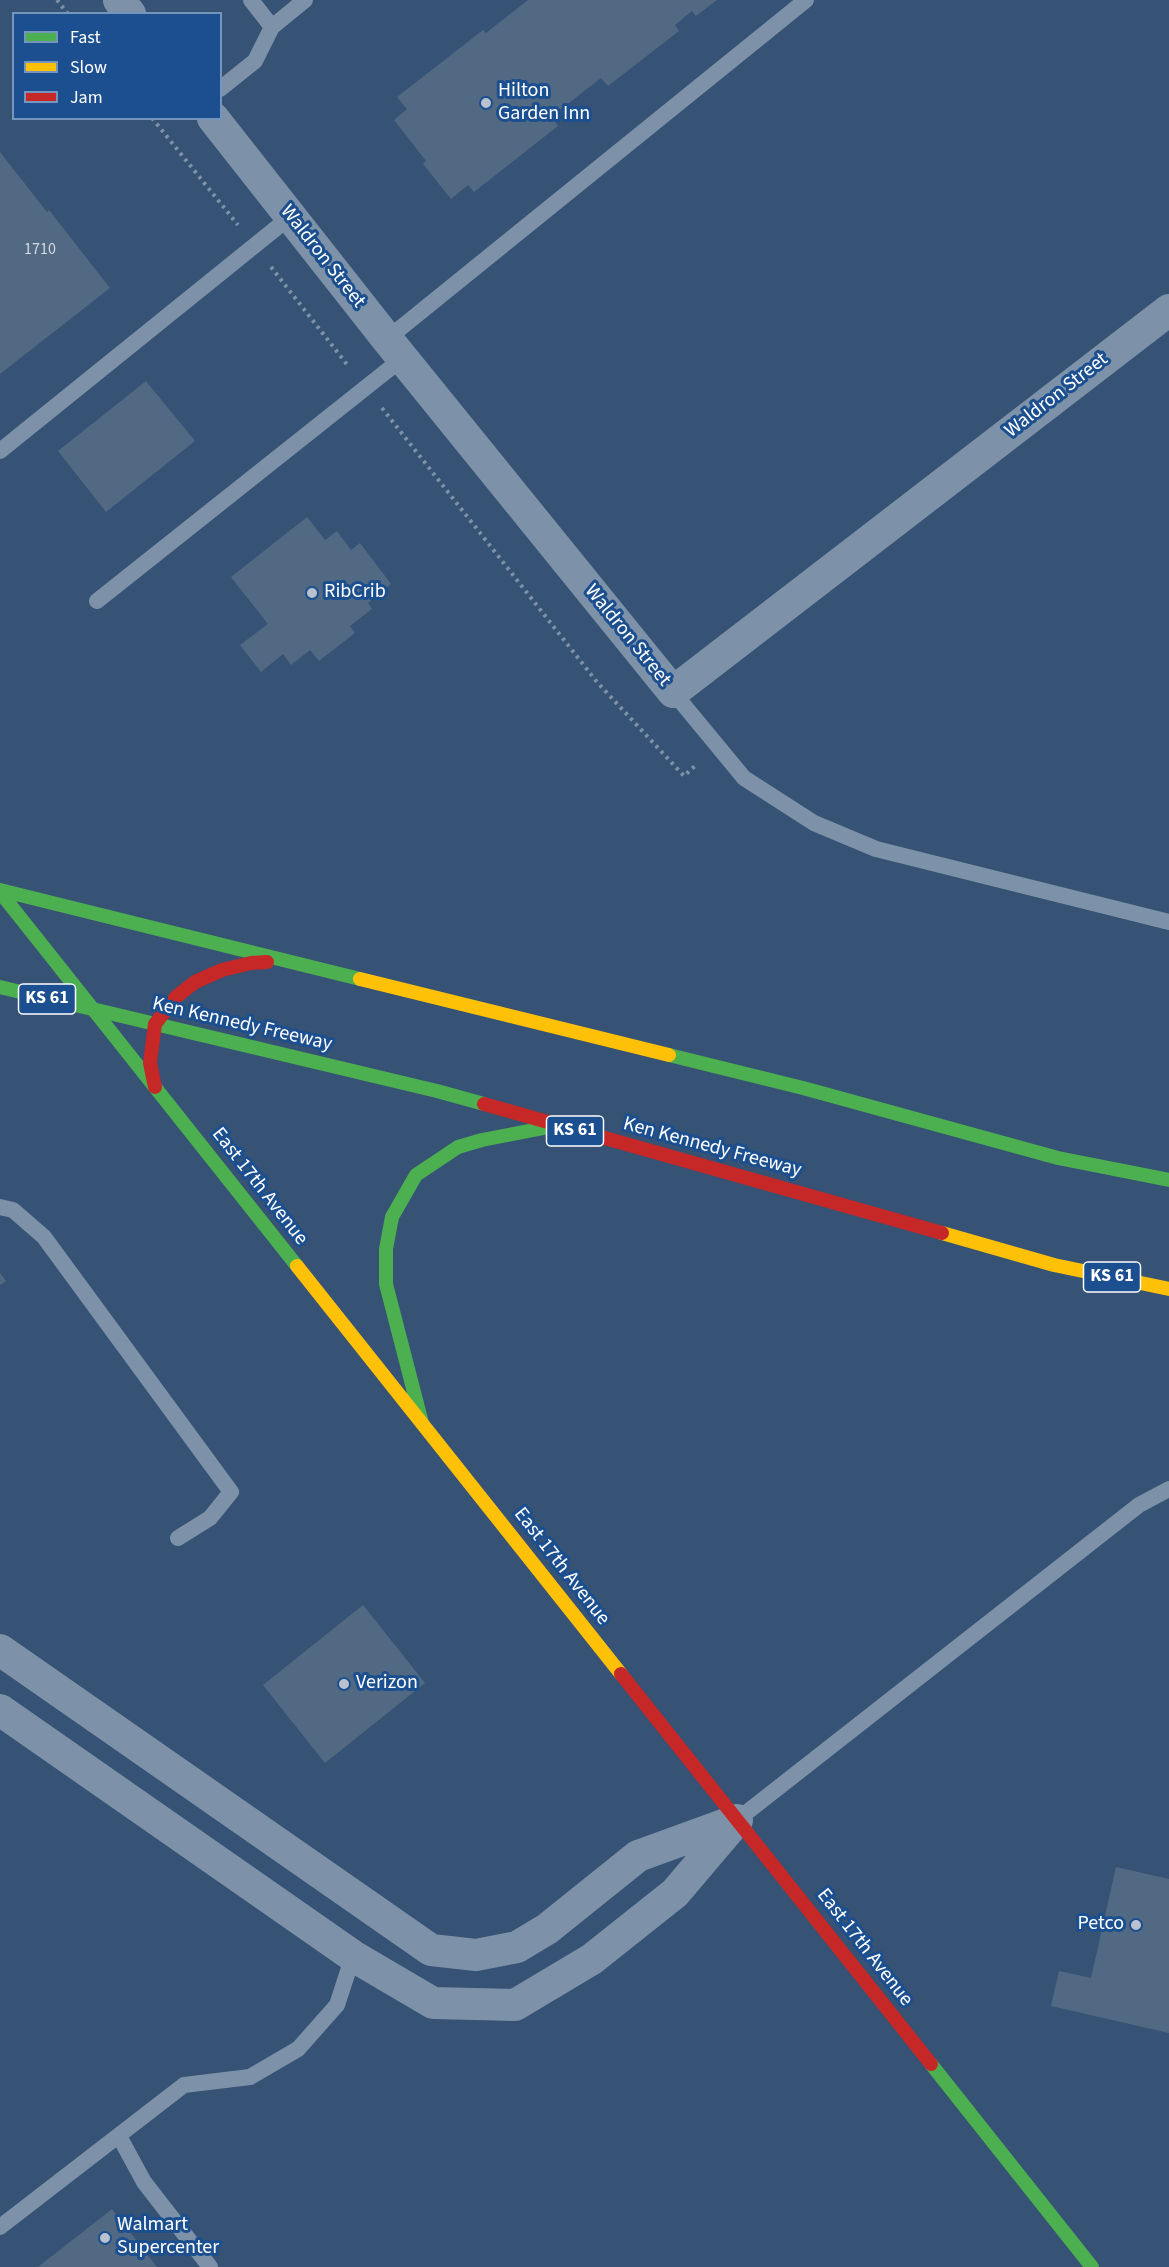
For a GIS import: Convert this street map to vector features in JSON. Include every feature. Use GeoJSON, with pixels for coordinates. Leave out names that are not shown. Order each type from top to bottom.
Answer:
{"type":"FeatureCollection","features":[{"type":"Feature","properties":{"kind":"main road"},"geometry":{"type":"LineString","coordinates":[[0,891],[803,1088],[1058,1158],[1169,1180]]}},
{"type":"Feature","properties":{"kind":"main road","name":"East 17th Avenue"},"geometry":{"type":"LineString","coordinates":[[0,891],[1092,2267]]}},
{"type":"Feature","properties":{"kind":"main road"},"geometry":{"type":"LineString","coordinates":[[155,1087],[150,1063],[155,1024],[176,997],[195,982],[222,970],[251,963],[287,961]]}},
{"type":"Feature","properties":{"kind":"main road","name":"Ken Kennedy Freeway"},"geometry":{"type":"LineString","coordinates":[[0,987],[437,1091],[1054,1265],[1169,1289]]}},
{"type":"Feature","properties":{"kind":"main road"},"geometry":{"type":"LineString","coordinates":[[422,1423],[386,1284],[386,1249],[392,1217],[416,1175],[458,1147],[555,1126]]}},
{"type":"Feature","properties":{"kind":"street"},"geometry":{"type":"LineString","coordinates":[[119,0],[128,12]]}},
{"type":"Feature","properties":{"kind":"street","name":"Waldron Street"},"geometry":{"type":"LineString","coordinates":[[215,120],[395,349],[673,692],[1169,310]]}},
{"type":"Feature","properties":{"kind":"street"},"geometry":{"type":"LineString","coordinates":[[0,1650],[430,1950],[476,1955],[517,1947],[547,1929],[638,1856],[737,1820]]}},
{"type":"Feature","properties":{"kind":"street"},"geometry":{"type":"LineString","coordinates":[[0,1710],[353,1956],[433,2003],[515,2005],[592,1959],[675,1893],[737,1820]]}},
{"type":"Feature","properties":{"kind":"lane"},"geometry":{"type":"LineString","coordinates":[[251,0],[272,27]]}},
{"type":"Feature","properties":{"kind":"lane"},"geometry":{"type":"LineString","coordinates":[[222,87],[255,61],[272,27],[305,0]]}},
{"type":"Feature","properties":{"kind":"lane"},"geometry":{"type":"LineString","coordinates":[[97,601],[366,388],[395,349],[806,0]]}},
{"type":"Feature","properties":{"kind":"lane"},"geometry":{"type":"LineString","coordinates":[[0,451],[290,217]]}},
{"type":"Feature","properties":{"kind":"lane"},"geometry":{"type":"LineString","coordinates":[[673,692],[744,778],[814,823],[876,849],[1169,922]]}},
{"type":"Feature","properties":{"kind":"lane"},"geometry":{"type":"LineString","coordinates":[[0,1207],[14,1210],[44,1237],[231,1492],[210,1518],[178,1538]]}},
{"type":"Feature","properties":{"kind":"lane"},"geometry":{"type":"LineString","coordinates":[[737,1820],[1139,1504],[1169,1489]]}},
{"type":"Feature","properties":{"kind":"lane"},"geometry":{"type":"LineString","coordinates":[[0,2227],[184,2085],[250,2077],[298,2049],[337,2005],[353,1956]]}},
{"type":"Feature","properties":{"kind":"lane"},"geometry":{"type":"LineString","coordinates":[[118,2136],[144,2182],[210,2267]]}},
{"type":"Feature","properties":{"kind":"path"},"geometry":{"type":"LineString","coordinates":[[57,0],[66,12]]}},
{"type":"Feature","properties":{"kind":"path"},"geometry":{"type":"LineString","coordinates":[[154,120],[597,682],[684,776],[695,766]]}},
{"type":"Feature","properties":{"kind":"building","name":"Hilton Garden Inn"},"geometry":{"type":"Polygon","coordinates":[[[528,0],[717,0],[696,16],[692,11],[675,25],[679,31],[608,86],[601,78],[551,117],[558,126],[474,192],[468,185],[451,199],[423,164],[426,161],[394,120],[407,109],[397,97],[483,30],[486,33],[528,0]]]}},
{"type":"Feature","properties":{"kind":"building"},"geometry":{"type":"Polygon","coordinates":[[[0,152],[110,288],[0,374],[0,152]]]}},
{"type":"Feature","properties":{"kind":"building"},"geometry":{"type":"Polygon","coordinates":[[[146,381],[195,441],[106,512],[58,451],[146,381]]]}},
{"type":"Feature","properties":{"kind":"building","name":"RibCrib"},"geometry":{"type":"Polygon","coordinates":[[[307,517],[325,540],[337,531],[351,550],[360,543],[391,584],[368,603],[372,609],[350,626],[355,633],[319,661],[310,650],[291,665],[283,654],[261,672],[240,645],[268,624],[231,577],[307,517]]]}},
{"type":"Feature","properties":{"kind":"building"},"geometry":{"type":"Polygon","coordinates":[[[0,1273],[6,1281],[0,1285],[0,1273]]]}},
{"type":"Feature","properties":{"kind":"building","name":"Verizon"},"geometry":{"type":"Polygon","coordinates":[[[363,1605],[425,1683],[325,1763],[263,1685],[363,1605]]]}},
{"type":"Feature","properties":{"kind":"building","name":"Petco"},"geometry":{"type":"Polygon","coordinates":[[[1116,1867],[1169,1879],[1169,2033],[1051,2006],[1059,1971],[1091,1978],[1116,1867]]]}},
{"type":"Feature","properties":{"kind":"building","name":"Walmart Supercenter"},"geometry":{"type":"Polygon","coordinates":[[[112,2209],[157,2267],[38,2267],[112,2209]]]}},
{"type":"Feature","properties":{"kind":"traffic: fast"},"geometry":{"type":"LineString","coordinates":[[0,890],[360,979]]}},
{"type":"Feature","properties":{"kind":"traffic: fast"},"geometry":{"type":"LineString","coordinates":[[0,892],[297,1266]]}},
{"type":"Feature","properties":{"kind":"traffic: fast"},"geometry":{"type":"LineString","coordinates":[[0,987],[484,1104]]}},
{"type":"Feature","properties":{"kind":"traffic: fast"},"geometry":{"type":"LineString","coordinates":[[669,1055],[803,1088],[1058,1158],[1169,1180]]}},
{"type":"Feature","properties":{"kind":"traffic: fast"},"geometry":{"type":"LineString","coordinates":[[422,1423],[386,1284],[386,1249],[392,1217],[416,1175],[458,1147],[549,1127]]}},
{"type":"Feature","properties":{"kind":"traffic: fast"},"geometry":{"type":"LineString","coordinates":[[931,2064],[1092,2267]]}},
{"type":"Feature","properties":{"kind":"traffic: slow"},"geometry":{"type":"LineString","coordinates":[[360,979],[669,1055]]}},
{"type":"Feature","properties":{"kind":"traffic: slow"},"geometry":{"type":"LineString","coordinates":[[942,1233],[1054,1265],[1169,1289]]}},
{"type":"Feature","properties":{"kind":"traffic: slow"},"geometry":{"type":"LineString","coordinates":[[297,1266],[621,1674]]}},
{"type":"Feature","properties":{"kind":"traffic: jam"},"geometry":{"type":"LineString","coordinates":[[155,1087],[150,1063],[155,1024],[176,997],[195,982],[222,970],[251,963],[267,962]]}},
{"type":"Feature","properties":{"kind":"traffic: jam"},"geometry":{"type":"LineString","coordinates":[[484,1104],[942,1233]]}},
{"type":"Feature","properties":{"kind":"traffic: jam"},"geometry":{"type":"LineString","coordinates":[[621,1674],[931,2064]]}},
{"type":"Feature","properties":{"kind":"place","name":"Hilton Garden Inn"},"geometry":{"type":"Point","coordinates":[486,103]}},
{"type":"Feature","properties":{"kind":"place","name":"RibCrib"},"geometry":{"type":"Point","coordinates":[312,593]}},
{"type":"Feature","properties":{"kind":"place","name":"Verizon"},"geometry":{"type":"Point","coordinates":[344,1684]}},
{"type":"Feature","properties":{"kind":"place","name":"Petco"},"geometry":{"type":"Point","coordinates":[1136,1925]}},
{"type":"Feature","properties":{"kind":"place","name":"Walmart Supercenter"},"geometry":{"type":"Point","coordinates":[105,2238]}}]}
